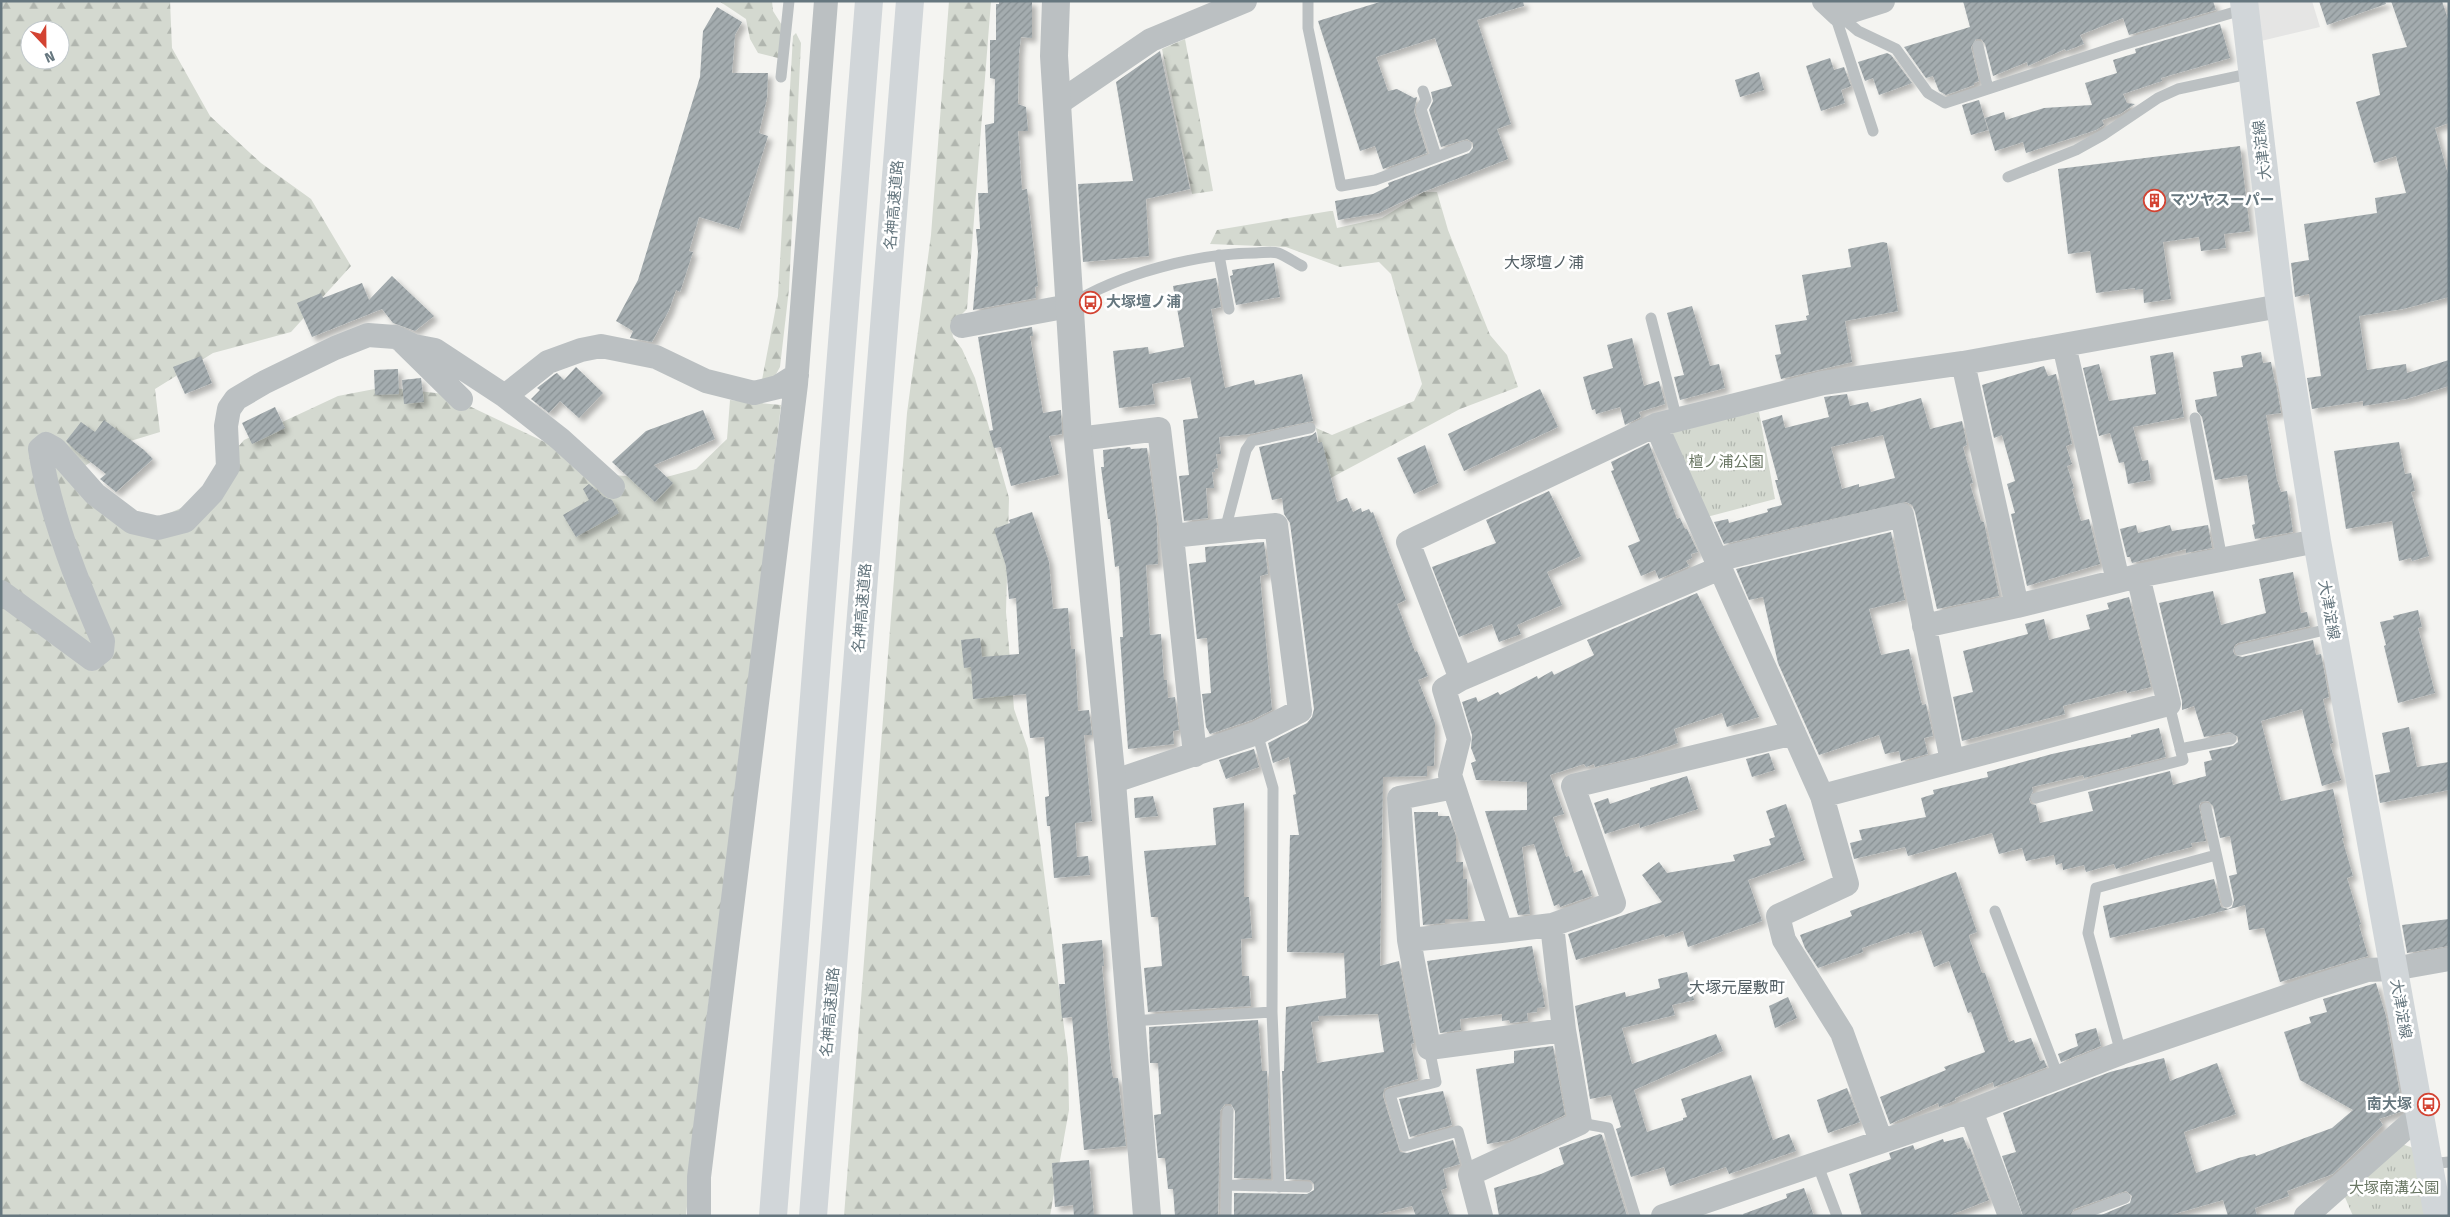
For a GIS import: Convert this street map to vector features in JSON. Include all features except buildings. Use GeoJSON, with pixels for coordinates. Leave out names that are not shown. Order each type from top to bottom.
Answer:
{"type":"FeatureCollection","features":[{"type":"Feature","properties":{"kind":"main road"},"geometry":{"type":"LineString","coordinates":[[773,1216],[870,1]]}},
{"type":"Feature","properties":{"kind":"main road","name":"名神高速道路"},"geometry":{"type":"LineString","coordinates":[[813,1216],[910,1]]}},
{"type":"Feature","properties":{"kind":"main road","name":"大津淀線"},"geometry":{"type":"LineString","coordinates":[[2245,5],[2280,306],[2317,540],[2420,1115],[2439,1163],[2438,1216]]}},
{"type":"Feature","properties":{"kind":"street"},"geometry":{"type":"LineString","coordinates":[[698,1216],[699,1177],[797,375],[826,1]]}},
{"type":"Feature","properties":{"kind":"street"},"geometry":{"type":"LineString","coordinates":[[1056,1],[1054,56],[1078,439],[1112,782],[1147,1216]]}},
{"type":"Feature","properties":{"kind":"street"},"geometry":{"type":"LineString","coordinates":[[1057,104],[1151,40],[1245,1]]}},
{"type":"Feature","properties":{"kind":"street"},"geometry":{"type":"LineString","coordinates":[[1832,9],[1883,1]]}},
{"type":"Feature","properties":{"kind":"street"},"geometry":{"type":"LineString","coordinates":[[962,326],[1069,306]]}},
{"type":"Feature","properties":{"kind":"street"},"geometry":{"type":"LineString","coordinates":[[1461,679],[1408,542],[1667,422],[1822,383],[1963,362],[2280,306]]}},
{"type":"Feature","properties":{"kind":"street"},"geometry":{"type":"LineString","coordinates":[[1,592],[92,659],[102,651],[103,641],[66,545],[43,467],[40,450],[46,444],[55,449],[95,494],[132,522],[158,528],[186,521],[212,493],[228,467],[226,426],[229,409],[236,400],[265,382],[368,335],[395,337],[414,346],[435,350],[505,396],[560,439],[613,487]]}},
{"type":"Feature","properties":{"kind":"street"},"geometry":{"type":"LineString","coordinates":[[402,340],[461,400]]}},
{"type":"Feature","properties":{"kind":"street"},"geometry":{"type":"LineString","coordinates":[[1822,796],[2169,704],[2128,579],[2064,345]]}},
{"type":"Feature","properties":{"kind":"street"},"geometry":{"type":"LineString","coordinates":[[505,396],[548,362],[581,350],[601,346],[656,357],[706,381],[754,393],[778,386],[797,375]]}},
{"type":"Feature","properties":{"kind":"street"},"geometry":{"type":"LineString","coordinates":[[1963,362],[2017,606]]}},
{"type":"Feature","properties":{"kind":"street"},"geometry":{"type":"LineString","coordinates":[[1667,422],[1718,564],[1822,796],[1847,884],[1778,916],[1784,940],[1842,1033],[1880,1141]]}},
{"type":"Feature","properties":{"kind":"street"},"geometry":{"type":"LineString","coordinates":[[1078,439],[1159,429],[1195,754]]}},
{"type":"Feature","properties":{"kind":"street"},"geometry":{"type":"LineString","coordinates":[[1501,931],[1450,774],[1459,738],[1444,689],[1461,679],[1718,564],[1902,515],[1952,762]]}},
{"type":"Feature","properties":{"kind":"street"},"geometry":{"type":"LineString","coordinates":[[1112,782],[1257,733],[1300,711],[1276,524],[1172,536]]}},
{"type":"Feature","properties":{"kind":"street"},"geometry":{"type":"LineString","coordinates":[[1924,626],[2128,579],[2317,540]]}},
{"type":"Feature","properties":{"kind":"street"},"geometry":{"type":"LineString","coordinates":[[1409,940],[1552,924],[1614,902],[1573,786],[1794,733]]}},
{"type":"Feature","properties":{"kind":"street"},"geometry":{"type":"LineString","coordinates":[[1454,787],[1399,798],[1409,940],[1429,1048],[1564,1030]]}},
{"type":"Feature","properties":{"kind":"street"},"geometry":{"type":"LineString","coordinates":[[1481,1216],[1470,1174],[1580,1123],[1564,1030],[1552,924]]}},
{"type":"Feature","properties":{"kind":"street"},"geometry":{"type":"LineString","coordinates":[[1663,1216],[1703,1209],[1817,1163],[1971,1111],[2121,1053],[2367,970],[2394,969],[2447,961]]}},
{"type":"Feature","properties":{"kind":"street"},"geometry":{"type":"LineString","coordinates":[[1971,1111],[2010,1216]]}},
{"type":"Feature","properties":{"kind":"street"},"geometry":{"type":"LineString","coordinates":[[2306,1216],[2420,1115]]}},
{"type":"Feature","properties":{"kind":"lane"},"geometry":{"type":"LineString","coordinates":[[781,77],[789,1]]}},
{"type":"Feature","properties":{"kind":"lane"},"geometry":{"type":"LineString","coordinates":[[1308,1],[1308,28],[1341,186],[1375,180],[1466,146]]}},
{"type":"Feature","properties":{"kind":"lane"},"geometry":{"type":"LineString","coordinates":[[1832,9],[1858,31],[1896,49],[1928,93],[1945,103],[2245,5]]}},
{"type":"Feature","properties":{"kind":"lane"},"geometry":{"type":"LineString","coordinates":[[1832,9],[1873,132]]}},
{"type":"Feature","properties":{"kind":"lane"},"geometry":{"type":"LineString","coordinates":[[1978,46],[1988,89]]}},
{"type":"Feature","properties":{"kind":"lane"},"geometry":{"type":"LineString","coordinates":[[2008,178],[2076,150],[2111,130],[2158,98],[2178,89],[2253,73]]}},
{"type":"Feature","properties":{"kind":"lane"},"geometry":{"type":"LineString","coordinates":[[1423,91],[1426,100],[1421,109],[1436,156]]}},
{"type":"Feature","properties":{"kind":"lane"},"geometry":{"type":"LineString","coordinates":[[1069,306],[1087,294],[1157,268],[1199,257],[1278,253],[1302,266]]}},
{"type":"Feature","properties":{"kind":"lane"},"geometry":{"type":"LineString","coordinates":[[1219,255],[1229,309]]}},
{"type":"Feature","properties":{"kind":"lane"},"geometry":{"type":"LineString","coordinates":[[1652,318],[1667,422]]}},
{"type":"Feature","properties":{"kind":"lane"},"geometry":{"type":"LineString","coordinates":[[2195,418],[2222,560]]}},
{"type":"Feature","properties":{"kind":"lane"},"geometry":{"type":"LineString","coordinates":[[1225,530],[1246,450],[1252,441],[1310,428]]}},
{"type":"Feature","properties":{"kind":"lane"},"geometry":{"type":"LineString","coordinates":[[2240,650],[2332,628]]}},
{"type":"Feature","properties":{"kind":"lane"},"geometry":{"type":"LineString","coordinates":[[2036,798],[2183,760],[2169,704]]}},
{"type":"Feature","properties":{"kind":"lane"},"geometry":{"type":"LineString","coordinates":[[1257,733],[1273,788],[1272,1012],[1279,1187]]}},
{"type":"Feature","properties":{"kind":"lane"},"geometry":{"type":"LineString","coordinates":[[2180,749],[2231,739]]}},
{"type":"Feature","properties":{"kind":"lane"},"geometry":{"type":"LineString","coordinates":[[2206,808],[2227,902]]}},
{"type":"Feature","properties":{"kind":"lane"},"geometry":{"type":"LineString","coordinates":[[2121,1053],[2088,933],[2096,888],[2216,855]]}},
{"type":"Feature","properties":{"kind":"lane"},"geometry":{"type":"LineString","coordinates":[[1995,911],[2058,1076]]}},
{"type":"Feature","properties":{"kind":"lane"},"geometry":{"type":"LineString","coordinates":[[1130,1021],[1272,1012]]}},
{"type":"Feature","properties":{"kind":"lane"},"geometry":{"type":"LineString","coordinates":[[1429,1048],[1436,1082],[1390,1094],[1404,1146],[1458,1131],[1470,1174]]}},
{"type":"Feature","properties":{"kind":"lane"},"geometry":{"type":"LineString","coordinates":[[1226,1216],[1228,1111]]}},
{"type":"Feature","properties":{"kind":"lane"},"geometry":{"type":"LineString","coordinates":[[1580,1123],[1608,1128],[1635,1216]]}},
{"type":"Feature","properties":{"kind":"lane"},"geometry":{"type":"LineString","coordinates":[[1817,1163],[1837,1216]]}},
{"type":"Feature","properties":{"kind":"lane"},"geometry":{"type":"LineString","coordinates":[[1226,1185],[1307,1187]]}},
{"type":"Feature","properties":{"kind":"lane"},"geometry":{"type":"LineString","coordinates":[[2077,1216],[2124,1198]]}},
{"type":"Feature","properties":{"kind":"shaded area"},"geometry":{"type":"Polygon","coordinates":[[[2255,1],[2312,1],[2320,27],[2261,41],[2255,1]]]}},
{"type":"Feature","properties":{"kind":"green space"},"geometry":{"type":"Polygon","coordinates":[[[1,1],[170,1],[172,48],[210,116],[261,163],[311,199],[351,266],[291,332],[213,353],[155,389],[160,432],[114,446],[82,468],[88,493],[149,522],[188,505],[244,440],[338,396],[385,387],[444,394],[614,475],[659,479],[696,469],[727,439],[730,400],[781,405],[745,721],[707,1015],[686,1216],[1,1216],[1,1]]]}},
{"type":"Feature","properties":{"kind":"green space"},"geometry":{"type":"Polygon","coordinates":[[[719,1],[772,1],[773,11],[790,38],[778,58],[758,53],[750,39],[746,19],[719,1]]]}},
{"type":"Feature","properties":{"kind":"green space"},"geometry":{"type":"Polygon","coordinates":[[[949,1],[991,1],[967,309],[951,325],[953,337],[962,349],[975,378],[1009,498],[1006,612],[1014,709],[1028,749],[1068,1058],[1069,1110],[1050,1216],[844,1216],[907,413],[931,235],[949,1]]]}},
{"type":"Feature","properties":{"kind":"green space"},"geometry":{"type":"Polygon","coordinates":[[[796,33],[801,43],[789,289],[780,367],[775,376],[762,380],[778,296],[793,36],[796,33]]]}},
{"type":"Feature","properties":{"kind":"green space"},"geometry":{"type":"Polygon","coordinates":[[[1185,39],[1213,191],[1192,194],[1162,49],[1185,39]]]}},
{"type":"Feature","properties":{"kind":"green space"},"geometry":{"type":"Polygon","coordinates":[[[1424,192],[1437,192],[1448,230],[1490,335],[1507,355],[1518,387],[1460,409],[1327,480],[1316,428],[1332,435],[1414,401],[1422,384],[1391,274],[1379,262],[1340,267],[1286,247],[1210,244],[1217,230],[1330,211],[1333,211],[1337,228],[1382,218],[1424,192]]]}},
{"type":"Feature","properties":{"kind":"green space","name":"檀ノ浦公園"},"geometry":{"type":"Polygon","coordinates":[[[1759,412],[1775,499],[1703,518],[1669,437],[1675,428],[1759,412]]]}},
{"type":"Feature","properties":{"kind":"green space","name":"大塚南溝公園"},"geometry":{"type":"Polygon","coordinates":[[[2402,1144],[2416,1149],[2426,1216],[2353,1216],[2344,1195],[2402,1144]]]}},
{"type":"Feature","properties":{"kind":"place","name":"マツヤスーパー"},"geometry":{"type":"Point","coordinates":[2154,200]}},
{"type":"Feature","properties":{"kind":"place","name":"大塚壇ノ浦"},"geometry":{"type":"Point","coordinates":[1090,302]}},
{"type":"Feature","properties":{"kind":"place","name":"南大塚"},"geometry":{"type":"Point","coordinates":[2428,1104]}},
{"type":"Feature","properties":{"kind":"district","name":"大塚壇ノ浦"},"geometry":{"type":"Point","coordinates":[1544,262]}},
{"type":"Feature","properties":{"kind":"district","name":"大塚元屋敷町"},"geometry":{"type":"Point","coordinates":[1737,987]}}]}
